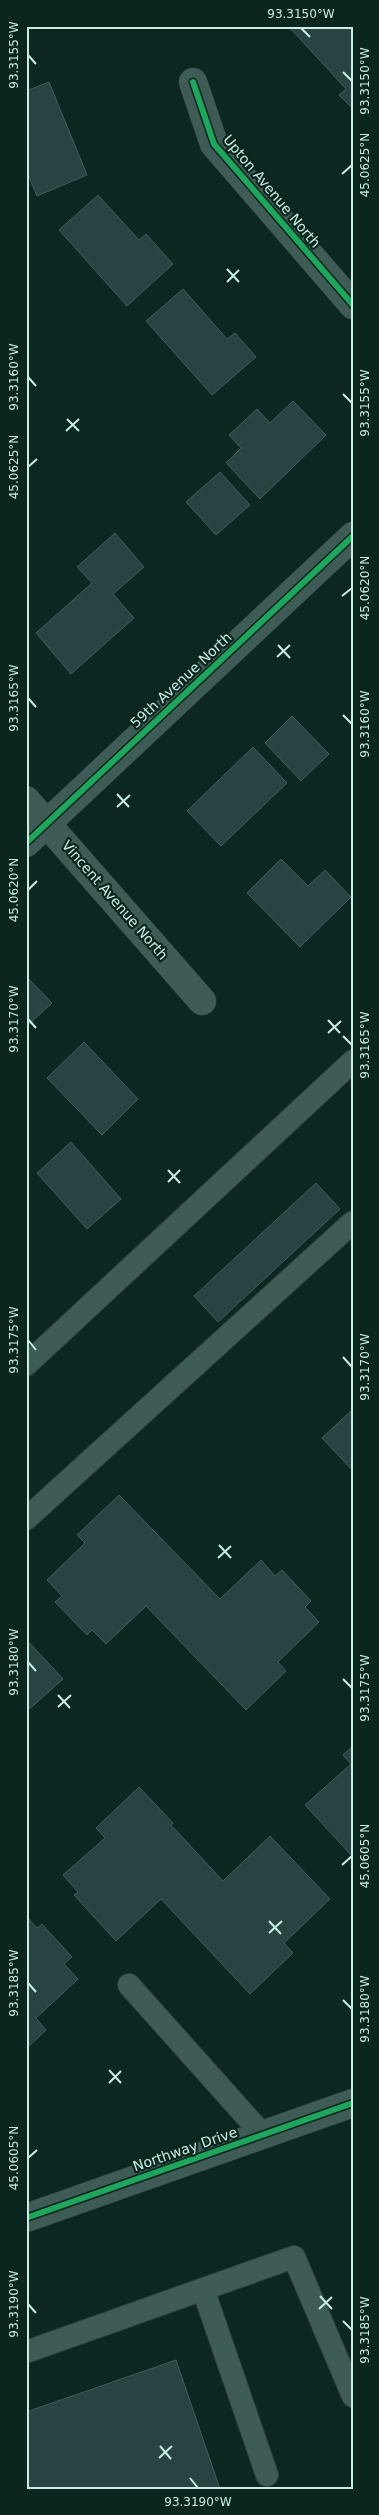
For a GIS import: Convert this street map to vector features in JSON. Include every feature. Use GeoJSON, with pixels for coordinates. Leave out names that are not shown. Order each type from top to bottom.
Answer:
{"type":"FeatureCollection","features":[{"type":"Feature","properties":{"kind":"street","name":"Upton Avenue North"},"geometry":{"type":"LineString","coordinates":[[193,82],[214,144],[353,305]]}},
{"type":"Feature","properties":{"kind":"street","name":"59th Avenue North"},"geometry":{"type":"LineString","coordinates":[[26,843],[353,536]]}},
{"type":"Feature","properties":{"kind":"street","name":"Vincent Avenue North"},"geometry":{"type":"LineString","coordinates":[[26,800],[202,1001]]}},
{"type":"Feature","properties":{"kind":"street","name":"Northway Drive"},"geometry":{"type":"LineString","coordinates":[[26,2218],[353,2103]]}},
{"type":"Feature","properties":{"kind":"lane"},"geometry":{"type":"LineString","coordinates":[[26,1365],[353,1061]]}},
{"type":"Feature","properties":{"kind":"lane"},"geometry":{"type":"LineString","coordinates":[[26,1519],[353,1222]]}},
{"type":"Feature","properties":{"kind":"lane"},"geometry":{"type":"LineString","coordinates":[[129,1985],[263,2136]]}},
{"type":"Feature","properties":{"kind":"lane"},"geometry":{"type":"LineString","coordinates":[[26,2352],[294,2257],[353,2396]]}},
{"type":"Feature","properties":{"kind":"lane"},"geometry":{"type":"LineString","coordinates":[[204,2289],[267,2475]]}},
{"type":"Feature","properties":{"kind":"building"},"geometry":{"type":"Polygon","coordinates":[[[292,26],[353,26],[353,109],[339,95],[346,89],[290,28],[292,26]]]}},
{"type":"Feature","properties":{"kind":"building"},"geometry":{"type":"Polygon","coordinates":[[[49,82],[87,175],[37,196],[26,170],[26,91],[49,82]]]}},
{"type":"Feature","properties":{"kind":"building"},"geometry":{"type":"Polygon","coordinates":[[[98,195],[139,240],[146,234],[173,264],[127,306],[59,230],[98,195]]]}},
{"type":"Feature","properties":{"kind":"building"},"geometry":{"type":"Polygon","coordinates":[[[183,289],[227,339],[235,333],[256,357],[212,395],[146,321],[183,289]]]}},
{"type":"Feature","properties":{"kind":"building"},"geometry":{"type":"Polygon","coordinates":[[[293,401],[326,435],[260,499],[226,463],[241,448],[229,435],[257,409],[270,423],[293,401]]]}},
{"type":"Feature","properties":{"kind":"building"},"geometry":{"type":"Polygon","coordinates":[[[220,472],[250,505],[216,535],[186,502],[220,472]]]}},
{"type":"Feature","properties":{"kind":"building"},"geometry":{"type":"Polygon","coordinates":[[[115,533],[144,567],[113,594],[134,618],[71,674],[36,633],[92,583],[77,567],[115,533]]]}},
{"type":"Feature","properties":{"kind":"building"},"geometry":{"type":"Polygon","coordinates":[[[292,716],[329,754],[301,781],[265,743],[292,716]]]}},
{"type":"Feature","properties":{"kind":"building"},"geometry":{"type":"Polygon","coordinates":[[[253,747],[287,783],[221,846],[187,811],[253,747]]]}},
{"type":"Feature","properties":{"kind":"building"},"geometry":{"type":"Polygon","coordinates":[[[281,859],[308,886],[325,870],[351,897],[300,947],[247,893],[281,859]]]}},
{"type":"Feature","properties":{"kind":"building"},"geometry":{"type":"Polygon","coordinates":[[[26,976],[52,1003],[26,1027],[26,976]]]}},
{"type":"Feature","properties":{"kind":"building"},"geometry":{"type":"Polygon","coordinates":[[[84,1042],[138,1099],[102,1135],[47,1078],[84,1042]]]}},
{"type":"Feature","properties":{"kind":"building"},"geometry":{"type":"Polygon","coordinates":[[[71,1142],[121,1199],[87,1229],[37,1173],[71,1142]]]}},
{"type":"Feature","properties":{"kind":"building"},"geometry":{"type":"Polygon","coordinates":[[[316,1183],[340,1209],[218,1322],[194,1296],[316,1183]]]}},
{"type":"Feature","properties":{"kind":"building"},"geometry":{"type":"Polygon","coordinates":[[[353,1409],[353,1471],[322,1438],[353,1409]]]}},
{"type":"Feature","properties":{"kind":"building"},"geometry":{"type":"Polygon","coordinates":[[[119,1495],[220,1599],[261,1560],[275,1576],[282,1570],[311,1601],[305,1607],[319,1622],[278,1662],[286,1671],[246,1710],[146,1606],[106,1644],[92,1630],[87,1635],[55,1602],[62,1596],[47,1580],[85,1543],[77,1535],[119,1495]]]}},
{"type":"Feature","properties":{"kind":"building"},"geometry":{"type":"Polygon","coordinates":[[[26,1639],[63,1679],[26,1712],[26,1639]]]}},
{"type":"Feature","properties":{"kind":"building"},"geometry":{"type":"Polygon","coordinates":[[[353,1746],[353,1854],[351,1855],[305,1805],[351,1764],[343,1755],[353,1746]]]}},
{"type":"Feature","properties":{"kind":"building"},"geometry":{"type":"Polygon","coordinates":[[[139,1787],[223,1881],[270,1836],[330,1899],[284,1943],[293,1953],[250,1994],[161,1899],[116,1941],[74,1895],[78,1892],[63,1875],[105,1838],[96,1828],[139,1787]]]}},
{"type":"Feature","properties":{"kind":"building"},"geometry":{"type":"Polygon","coordinates":[[[26,1916],[37,1928],[42,1924],[72,1957],[64,1964],[78,1979],[36,2018],[46,2030],[26,2049],[26,1916]]]}},
{"type":"Feature","properties":{"kind":"building"},"geometry":{"type":"Polygon","coordinates":[[[176,2360],[220,2489],[26,2489],[26,2412],[176,2360]]]}},
{"type":"Feature","properties":{"kind":"cycle path"},"geometry":{"type":"LineString","coordinates":[[193,82],[214,144],[353,305]]}},
{"type":"Feature","properties":{"kind":"cycle path"},"geometry":{"type":"LineString","coordinates":[[26,843],[353,536]]}},
{"type":"Feature","properties":{"kind":"cycle path"},"geometry":{"type":"LineString","coordinates":[[26,2218],[353,2103]]}}]}
